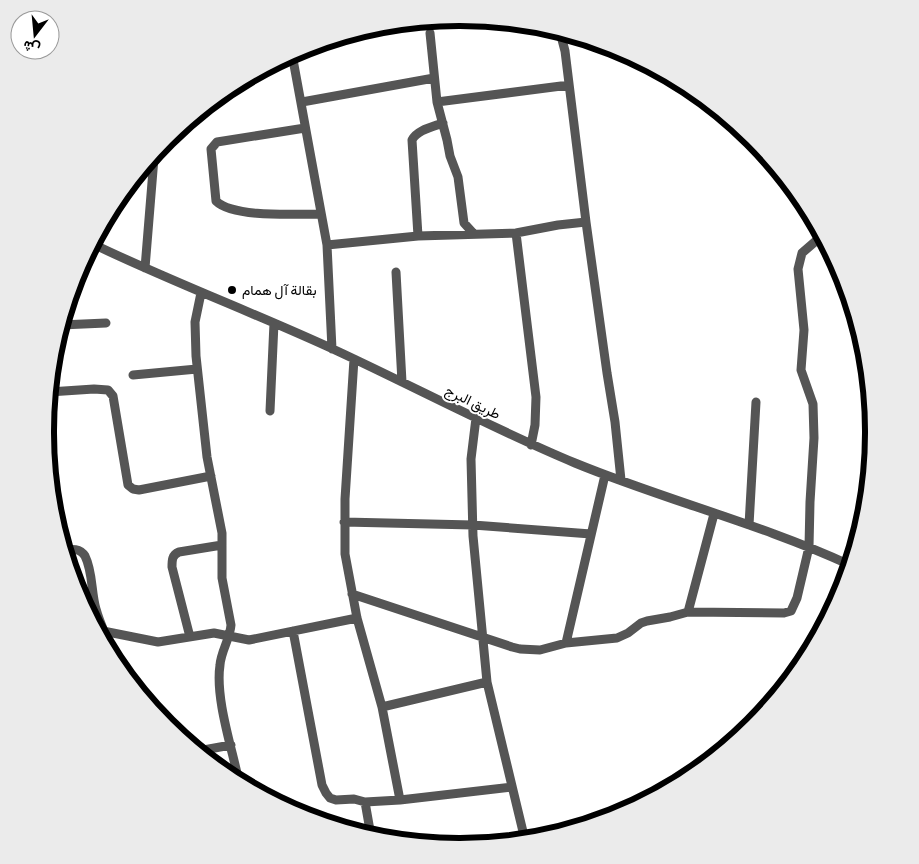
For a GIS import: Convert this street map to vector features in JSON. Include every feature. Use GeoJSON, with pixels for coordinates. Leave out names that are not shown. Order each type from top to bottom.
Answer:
{"type":"FeatureCollection","features":[{"type":"Feature","properties":{"kind":"street"},"geometry":{"type":"LineString","coordinates":[[430,33],[437,102],[450,156],[458,177],[464,223],[474,234]]}},
{"type":"Feature","properties":{"kind":"street"},"geometry":{"type":"LineString","coordinates":[[561,39],[569,85],[606,374],[615,422],[621,480]]}},
{"type":"Feature","properties":{"kind":"street"},"geometry":{"type":"LineString","coordinates":[[294,62],[327,245],[332,349]]}},
{"type":"Feature","properties":{"kind":"street"},"geometry":{"type":"LineString","coordinates":[[302,102],[434,78]]}},
{"type":"Feature","properties":{"kind":"street"},"geometry":{"type":"LineString","coordinates":[[437,102],[569,85]]}},
{"type":"Feature","properties":{"kind":"street"},"geometry":{"type":"LineString","coordinates":[[418,236],[412,140],[414,136],[423,130],[443,123]]}},
{"type":"Feature","properties":{"kind":"street"},"geometry":{"type":"LineString","coordinates":[[306,128],[214,144],[211,149],[216,201],[220,205],[252,213],[272,215],[320,214]]}},
{"type":"Feature","properties":{"kind":"street"},"geometry":{"type":"LineString","coordinates":[[145,268],[153,165]]}},
{"type":"Feature","properties":{"kind":"street"},"geometry":{"type":"LineString","coordinates":[[327,245],[418,236],[516,233],[586,222]]}},
{"type":"Feature","properties":{"kind":"street"},"geometry":{"type":"LineString","coordinates":[[516,233],[536,397],[532,445]]}},
{"type":"Feature","properties":{"kind":"street"},"geometry":{"type":"LineString","coordinates":[[352,594],[520,649],[540,650],[566,643],[622,637],[641,623],[688,612],[791,611],[798,598],[809,547],[814,438],[813,404],[801,370],[804,330],[798,269],[802,253],[817,240]]}},
{"type":"Feature","properties":{"kind":"street","name":"طريق البرج"},"geometry":{"type":"LineString","coordinates":[[99,247],[201,294],[274,323],[354,359],[532,445],[605,475],[749,525],[844,562]]}},
{"type":"Feature","properties":{"kind":"street"},"geometry":{"type":"LineString","coordinates":[[396,272],[402,382]]}},
{"type":"Feature","properties":{"kind":"street"},"geometry":{"type":"LineString","coordinates":[[201,294],[196,322],[197,369],[210,476],[222,533],[222,578],[231,625],[220,663],[219,684],[237,771]]}},
{"type":"Feature","properties":{"kind":"street"},"geometry":{"type":"LineString","coordinates":[[69,324],[106,323]]}},
{"type":"Feature","properties":{"kind":"street"},"geometry":{"type":"LineString","coordinates":[[270,412],[274,323]]}},
{"type":"Feature","properties":{"kind":"street"},"geometry":{"type":"LineString","coordinates":[[354,359],[344,542],[357,618],[382,707],[400,800]]}},
{"type":"Feature","properties":{"kind":"street"},"geometry":{"type":"LineString","coordinates":[[132,375],[197,369]]}},
{"type":"Feature","properties":{"kind":"street"},"geometry":{"type":"LineString","coordinates":[[56,392],[108,390],[113,396],[128,485],[133,489],[139,490],[210,476]]}},
{"type":"Feature","properties":{"kind":"street"},"geometry":{"type":"LineString","coordinates":[[749,525],[756,402]]}},
{"type":"Feature","properties":{"kind":"street"},"geometry":{"type":"LineString","coordinates":[[476,418],[472,459],[473,525],[487,682],[523,832]]}},
{"type":"Feature","properties":{"kind":"street"},"geometry":{"type":"LineString","coordinates":[[566,643],[605,475]]}},
{"type":"Feature","properties":{"kind":"street"},"geometry":{"type":"LineString","coordinates":[[688,612],[714,514]]}},
{"type":"Feature","properties":{"kind":"street"},"geometry":{"type":"LineString","coordinates":[[344,522],[473,525],[591,534]]}},
{"type":"Feature","properties":{"kind":"street"},"geometry":{"type":"LineString","coordinates":[[190,637],[172,567],[172,558],[174,554],[179,552],[222,545]]}},
{"type":"Feature","properties":{"kind":"street"},"geometry":{"type":"LineString","coordinates":[[71,549],[79,550],[84,555],[88,566],[97,613]]}},
{"type":"Feature","properties":{"kind":"street"},"geometry":{"type":"LineString","coordinates":[[106,631],[158,642],[214,633],[248,640],[357,618]]}},
{"type":"Feature","properties":{"kind":"street"},"geometry":{"type":"LineString","coordinates":[[293,631],[322,785],[330,798],[365,802],[400,800],[512,787]]}},
{"type":"Feature","properties":{"kind":"street"},"geometry":{"type":"LineString","coordinates":[[382,707],[487,682]]}},
{"type":"Feature","properties":{"kind":"street"},"geometry":{"type":"LineString","coordinates":[[207,749],[231,745]]}},
{"type":"Feature","properties":{"kind":"street"},"geometry":{"type":"LineString","coordinates":[[365,802],[370,828]]}},
{"type":"Feature","properties":{"kind":"place","name":"بقالة آل همام"},"geometry":{"type":"Point","coordinates":[232,290]}}]}
